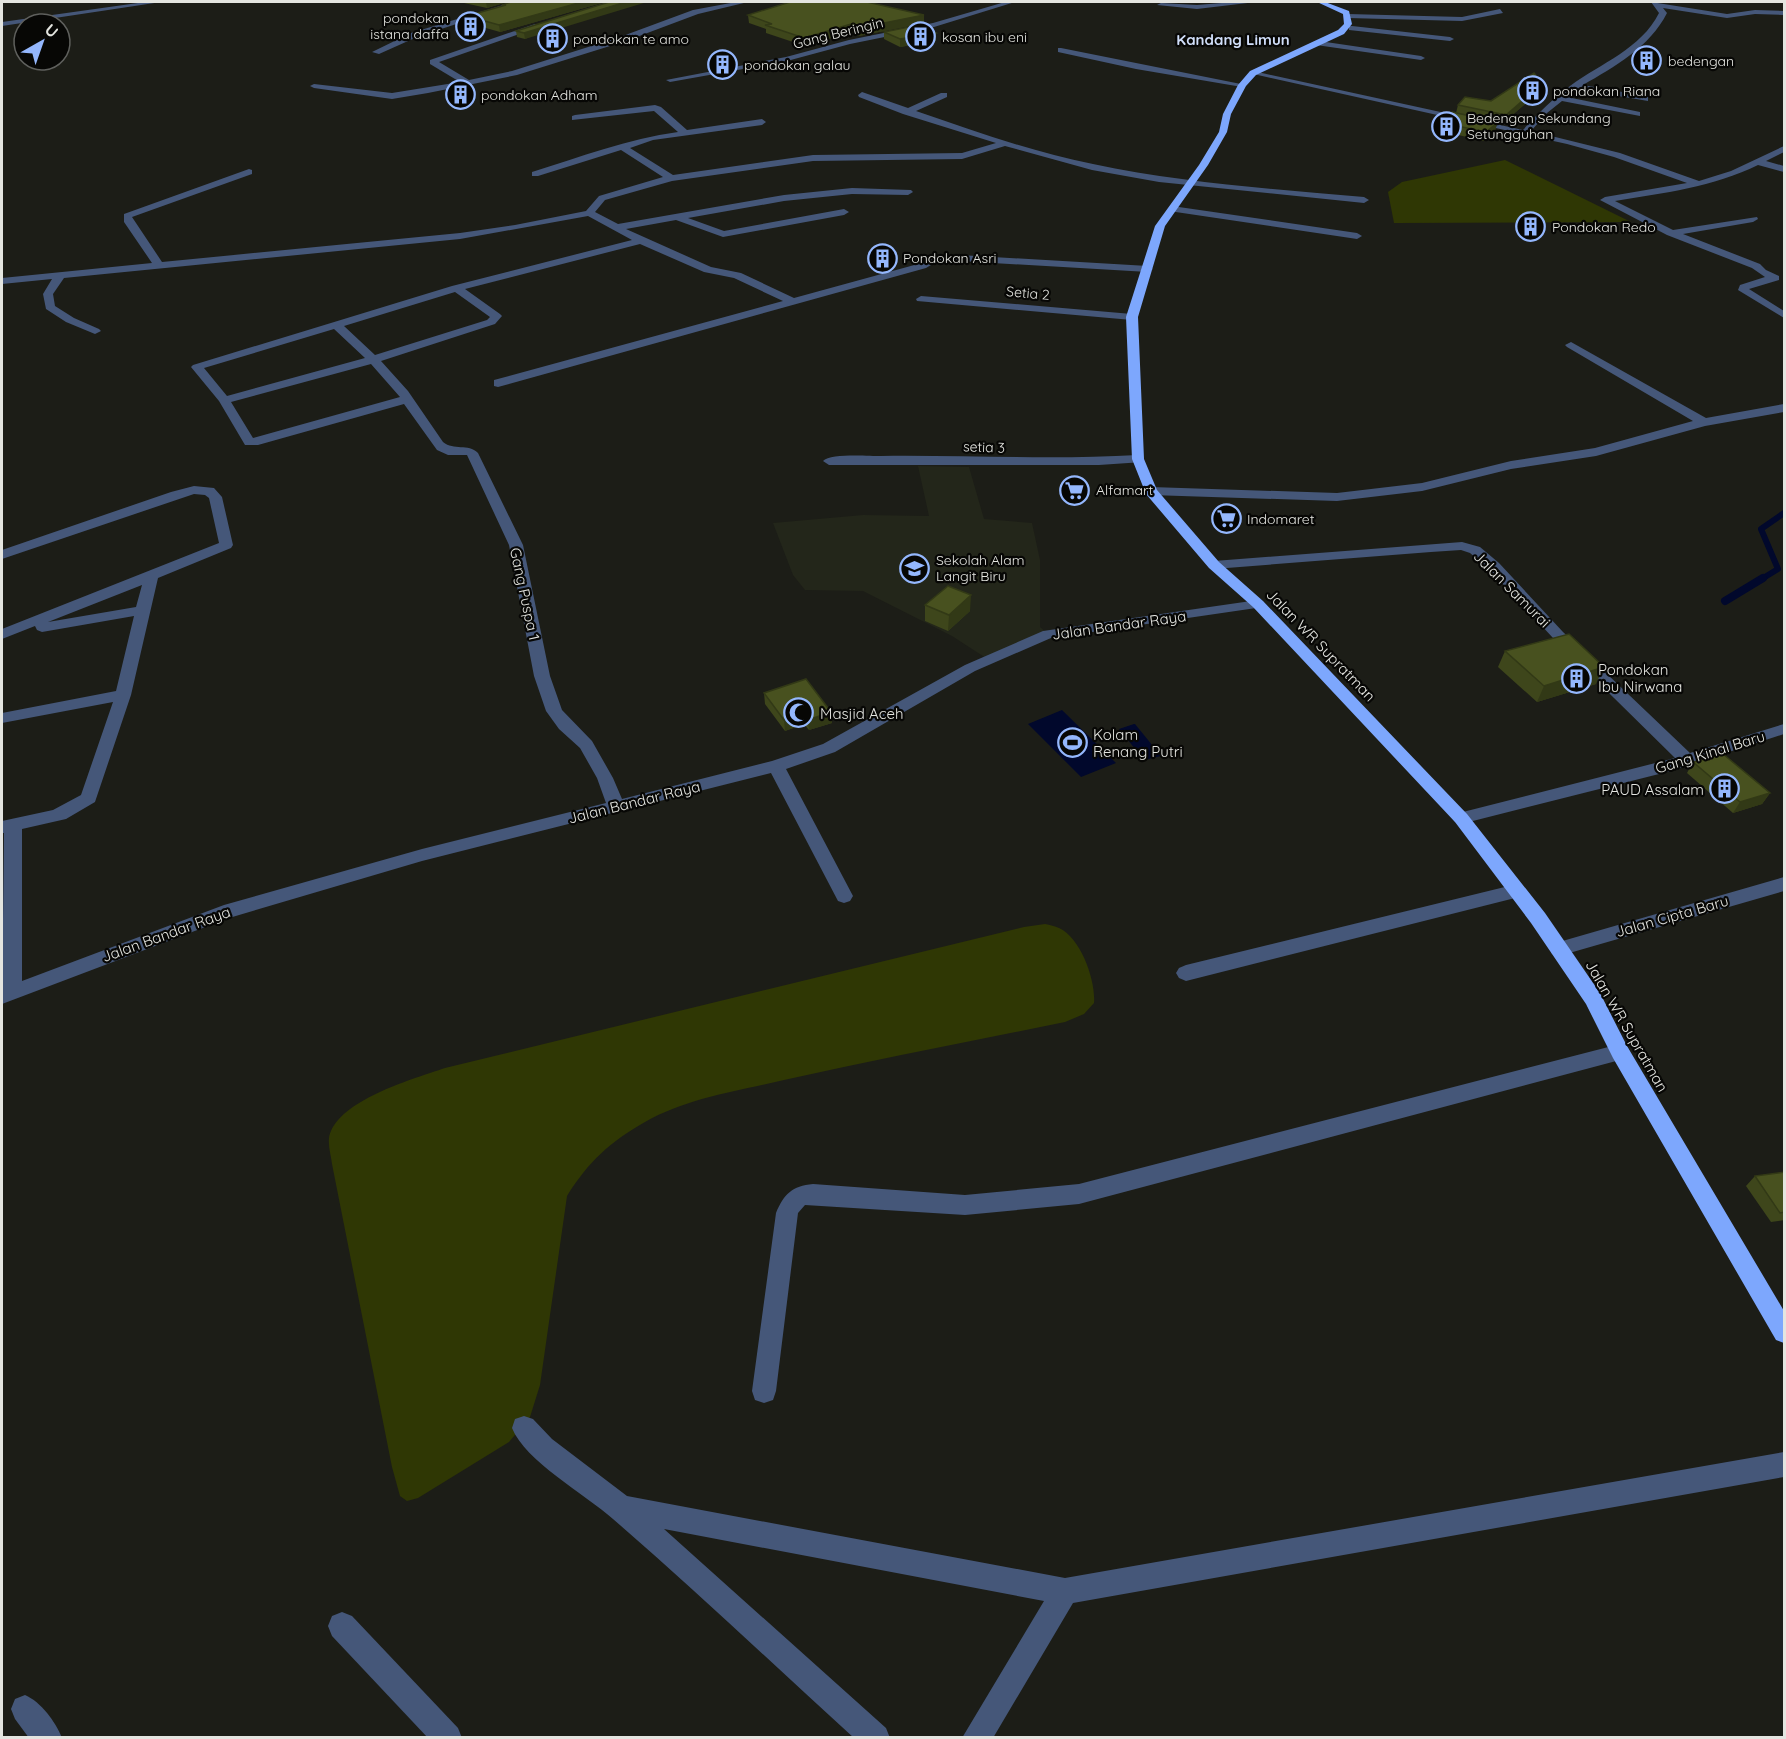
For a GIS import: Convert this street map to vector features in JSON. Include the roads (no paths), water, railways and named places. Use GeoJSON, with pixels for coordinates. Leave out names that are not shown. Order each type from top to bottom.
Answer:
{"type":"FeatureCollection","features":[{"type":"Feature","properties":{"kind":"highway"},"geometry":{"type":"LineString","coordinates":[[1247,79],[1341,32],[1346,22],[1340,9],[1320,2]]}},
{"type":"Feature","properties":{"kind":"highway","name":"Jalan WR Supratman"},"geometry":{"type":"LineString","coordinates":[[1247,79],[1227,114],[1223,132],[1160,226],[1132,317],[1138,459],[1151,491],[1214,565],[1258,604],[1461,818],[1517,891],[1593,999],[1620,1052],[1785,1332]]}},
{"type":"Feature","properties":{"kind":"street"},"geometry":{"type":"LineString","coordinates":[[102,2],[108,10]]}},
{"type":"Feature","properties":{"kind":"street"},"geometry":{"type":"LineString","coordinates":[[2,24],[157,2]]}},
{"type":"Feature","properties":{"kind":"street"},"geometry":{"type":"LineString","coordinates":[[376,52],[414,35],[519,2]]}},
{"type":"Feature","properties":{"kind":"street"},"geometry":{"type":"LineString","coordinates":[[314,86],[392,96],[468,83],[514,72],[622,39],[696,12],[744,2]]}},
{"type":"Feature","properties":{"kind":"street","name":"Gang Beringin"},"geometry":{"type":"LineString","coordinates":[[670,80],[787,59],[849,42],[959,18],[1011,2]]}},
{"type":"Feature","properties":{"kind":"street"},"geometry":{"type":"LineString","coordinates":[[1161,5],[1197,7],[1252,2]]}},
{"type":"Feature","properties":{"kind":"street"},"geometry":{"type":"LineString","coordinates":[[1655,3],[1727,16],[1755,12],[1785,13]]}},
{"type":"Feature","properties":{"kind":"street"},"geometry":{"type":"LineString","coordinates":[[1526,132],[1559,98],[1611,65],[1638,44],[1657,25],[1663,13],[1655,3]]}},
{"type":"Feature","properties":{"kind":"street"},"geometry":{"type":"LineString","coordinates":[[1346,22],[1462,19],[1500,11]]}},
{"type":"Feature","properties":{"kind":"street"},"geometry":{"type":"LineString","coordinates":[[1346,22],[1450,39]]}},
{"type":"Feature","properties":{"kind":"street"},"geometry":{"type":"LineString","coordinates":[[468,83],[433,62],[548,23]]}},
{"type":"Feature","properties":{"kind":"street"},"geometry":{"type":"LineString","coordinates":[[1319,43],[1421,58]]}},
{"type":"Feature","properties":{"kind":"street"},"geometry":{"type":"LineString","coordinates":[[1061,50],[1118,61],[1136,67],[1247,79],[1526,132],[1617,155],[1698,184]]}},
{"type":"Feature","properties":{"kind":"street"},"geometry":{"type":"LineString","coordinates":[[1575,86],[1645,99]]}},
{"type":"Feature","properties":{"kind":"street"},"geometry":{"type":"LineString","coordinates":[[862,95],[906,111],[1091,166],[1155,178],[1364,200]]}},
{"type":"Feature","properties":{"kind":"street"},"geometry":{"type":"LineString","coordinates":[[906,111],[944,95]]}},
{"type":"Feature","properties":{"kind":"street"},"geometry":{"type":"LineString","coordinates":[[1559,98],[1637,114]]}},
{"type":"Feature","properties":{"kind":"street"},"geometry":{"type":"LineString","coordinates":[[575,118],[655,108],[684,132]]}},
{"type":"Feature","properties":{"kind":"street"},"geometry":{"type":"LineString","coordinates":[[535,174],[622,147],[684,132],[762,122]]}},
{"type":"Feature","properties":{"kind":"street"},"geometry":{"type":"LineString","coordinates":[[2,280],[519,232],[589,213],[602,198],[671,178],[813,158],[962,156],[1007,142]]}},
{"type":"Feature","properties":{"kind":"street"},"geometry":{"type":"LineString","coordinates":[[622,147],[671,178]]}},
{"type":"Feature","properties":{"kind":"street"},"geometry":{"type":"LineString","coordinates":[[1780,277],[1743,260],[1671,233],[1605,200],[1698,184],[1734,173],[1785,149]]}},
{"type":"Feature","properties":{"kind":"street"},"geometry":{"type":"LineString","coordinates":[[1758,162],[1785,170]]}},
{"type":"Feature","properties":{"kind":"street"},"geometry":{"type":"LineString","coordinates":[[158,264],[127,216],[249,172]]}},
{"type":"Feature","properties":{"kind":"street"},"geometry":{"type":"LineString","coordinates":[[614,228],[784,198],[852,191],[908,192]]}},
{"type":"Feature","properties":{"kind":"street"},"geometry":{"type":"LineString","coordinates":[[1172,209],[1356,236]]}},
{"type":"Feature","properties":{"kind":"street"},"geometry":{"type":"LineString","coordinates":[[674,216],[723,234],[844,212]]}},
{"type":"Feature","properties":{"kind":"street"},"geometry":{"type":"LineString","coordinates":[[589,213],[641,242],[708,270],[737,275],[792,301]]}},
{"type":"Feature","properties":{"kind":"street"},"geometry":{"type":"LineString","coordinates":[[1671,233],[1754,219]]}},
{"type":"Feature","properties":{"kind":"street"},"geometry":{"type":"LineString","coordinates":[[336,325],[375,359],[410,402],[254,442],[245,438],[224,400],[197,367],[456,288],[641,242]]}},
{"type":"Feature","properties":{"kind":"street"},"geometry":{"type":"LineString","coordinates":[[498,383],[922,266],[934,259],[959,258],[1148,269]]}},
{"type":"Feature","properties":{"kind":"street"},"geometry":{"type":"LineString","coordinates":[[61,274],[48,294],[50,307],[70,320],[95,331]]}},
{"type":"Feature","properties":{"kind":"street"},"geometry":{"type":"LineString","coordinates":[[1780,277],[1744,287],[1743,290],[1785,315]]}},
{"type":"Feature","properties":{"kind":"street"},"geometry":{"type":"LineString","coordinates":[[224,400],[375,359],[495,319],[496,316],[456,288]]}},
{"type":"Feature","properties":{"kind":"street","name":"Setia 2"},"geometry":{"type":"LineString","coordinates":[[921,299],[1132,317]]}},
{"type":"Feature","properties":{"kind":"street"},"geometry":{"type":"LineString","coordinates":[[1571,345],[1704,422]]}},
{"type":"Feature","properties":{"kind":"street","name":"Gang Puspa 1"},"geometry":{"type":"LineString","coordinates":[[410,402],[437,443],[445,450],[472,453],[516,545],[542,676],[554,711],[586,745],[605,777],[616,806]]}},
{"type":"Feature","properties":{"kind":"street"},"geometry":{"type":"LineString","coordinates":[[1151,491],[1337,497],[1422,487],[1511,465],[1596,452],[1704,422],[1785,408]]}},
{"type":"Feature","properties":{"kind":"street","name":"setia 3"},"geometry":{"type":"LineString","coordinates":[[829,461],[872,459],[1011,463],[1138,459]]}},
{"type":"Feature","properties":{"kind":"street"},"geometry":{"type":"LineString","coordinates":[[2,555],[194,490],[209,490],[215,497],[226,545],[3,634]]}},
{"type":"Feature","properties":{"kind":"street","name":"Jalan Samurai"},"geometry":{"type":"LineString","coordinates":[[1214,565],[1294,560],[1359,552],[1462,546],[1472,548],[1494,566],[1558,635],[1686,760]]}},
{"type":"Feature","properties":{"kind":"street"},"geometry":{"type":"LineString","coordinates":[[7,993],[11,881],[7,826],[65,813],[79,807],[89,798],[123,695],[151,576]]}},
{"type":"Feature","properties":{"kind":"street","name":"Jalan Bandar Raya"},"geometry":{"type":"LineString","coordinates":[[7,993],[224,912],[423,855],[776,766],[830,748],[970,668],[1048,634],[1258,604]]}},
{"type":"Feature","properties":{"kind":"street"},"geometry":{"type":"LineString","coordinates":[[3,634],[144,610]]}},
{"type":"Feature","properties":{"kind":"street"},"geometry":{"type":"LineString","coordinates":[[2,718],[123,695]]}},
{"type":"Feature","properties":{"kind":"street","name":"Gang Kinal Baru"},"geometry":{"type":"LineString","coordinates":[[1461,818],[1686,760],[1785,729]]}},
{"type":"Feature","properties":{"kind":"street"},"geometry":{"type":"LineString","coordinates":[[776,766],[844,896]]}},
{"type":"Feature","properties":{"kind":"street","name":"Jalan Cipta Baru"},"geometry":{"type":"LineString","coordinates":[[1559,949],[1785,884]]}},
{"type":"Feature","properties":{"kind":"street"},"geometry":{"type":"LineString","coordinates":[[1186,974],[1517,891]]}},
{"type":"Feature","properties":{"kind":"street"},"geometry":{"type":"LineString","coordinates":[[764,1391],[787,1213],[793,1199],[799,1195],[813,1194],[965,1205],[1079,1194],[1620,1052]]}},
{"type":"Feature","properties":{"kind":"street"},"geometry":{"type":"LineString","coordinates":[[524,1428],[543,1448],[621,1508],[876,1737]]}},
{"type":"Feature","properties":{"kind":"street"},"geometry":{"type":"LineString","coordinates":[[621,1508],[1065,1591],[1785,1465]]}},
{"type":"Feature","properties":{"kind":"street"},"geometry":{"type":"LineString","coordinates":[[976,1737],[1065,1591]]}},
{"type":"Feature","properties":{"kind":"street"},"geometry":{"type":"LineString","coordinates":[[342,1626],[448,1737]]}},
{"type":"Feature","properties":{"kind":"street"},"geometry":{"type":"LineString","coordinates":[[25,1709],[48,1737]]}},
{"type":"Feature","properties":{"kind":"water","name":"Kolam Renang Putri"},"geometry":{"type":"Polygon","coordinates":[[[1062,710],[1116,763],[1081,777],[1028,724],[1062,710]]]}},
{"type":"Feature","properties":{"kind":"water"},"geometry":{"type":"Polygon","coordinates":[[[1135,724],[1161,756],[1144,760],[1119,729],[1135,724]]]}},
{"type":"Feature","properties":{"kind":"waterway"},"geometry":{"type":"LineString","coordinates":[[1760,580],[1778,569],[1761,529],[1784,513]]}},
{"type":"Feature","properties":{"kind":"waterway"},"geometry":{"type":"LineString","coordinates":[[1725,601],[1763,578]]}},
{"type":"Feature","properties":{"kind":"place","name":"pondokan istana daffa"},"geometry":{"type":"Point","coordinates":[470,26]}},
{"type":"Feature","properties":{"kind":"place","name":"kosan ibu eni"},"geometry":{"type":"Point","coordinates":[921,37]}},
{"type":"Feature","properties":{"kind":"place","name":"pondokan te amo"},"geometry":{"type":"Point","coordinates":[552,39]}},
{"type":"Feature","properties":{"kind":"place","name":"bedengan"},"geometry":{"type":"Point","coordinates":[1647,61]}},
{"type":"Feature","properties":{"kind":"place","name":"pondokan galau"},"geometry":{"type":"Point","coordinates":[723,65]}},
{"type":"Feature","properties":{"kind":"place","name":"pondokan Riana"},"geometry":{"type":"Point","coordinates":[1532,91]}},
{"type":"Feature","properties":{"kind":"place","name":"pondokan Adham"},"geometry":{"type":"Point","coordinates":[460,95]}},
{"type":"Feature","properties":{"kind":"place","name":"Bedengan Sekundang Setungguhan"},"geometry":{"type":"Point","coordinates":[1446,126]}},
{"type":"Feature","properties":{"kind":"place","name":"Pondokan Redo"},"geometry":{"type":"Point","coordinates":[1531,227]}},
{"type":"Feature","properties":{"kind":"place","name":"Pondokan Asri"},"geometry":{"type":"Point","coordinates":[882,258]}},
{"type":"Feature","properties":{"kind":"place","name":"Alfamart"},"geometry":{"type":"Point","coordinates":[1075,490]}},
{"type":"Feature","properties":{"kind":"place","name":"Indomaret"},"geometry":{"type":"Point","coordinates":[1226,519]}},
{"type":"Feature","properties":{"kind":"place","name":"Sekolah Alam Langit Biru"},"geometry":{"type":"Point","coordinates":[915,568]}},
{"type":"Feature","properties":{"kind":"place","name":"Pondokan Ibu Nirwana"},"geometry":{"type":"Point","coordinates":[1577,678]}},
{"type":"Feature","properties":{"kind":"place","name":"Masjid Aceh"},"geometry":{"type":"Point","coordinates":[799,713]}},
{"type":"Feature","properties":{"kind":"place","name":"Kolam Renang Putri"},"geometry":{"type":"Point","coordinates":[1072,743]}},
{"type":"Feature","properties":{"kind":"place","name":"PAUD Assalam"},"geometry":{"type":"Point","coordinates":[1725,789]}},
{"type":"Feature","properties":{"kind":"district","name":"Kandang Limun"},"geometry":{"type":"Point","coordinates":[1233,39]}}]}
